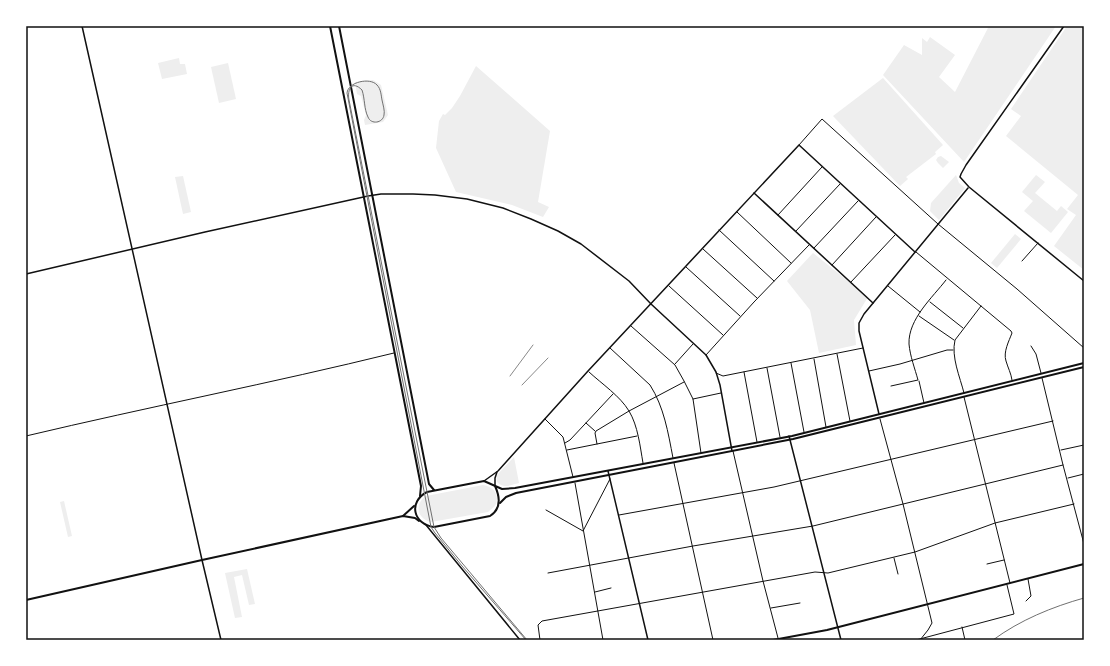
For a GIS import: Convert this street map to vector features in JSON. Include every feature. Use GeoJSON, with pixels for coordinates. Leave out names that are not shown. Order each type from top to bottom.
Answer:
{"type":"FeatureCollection","features":[{"type":"Feature","properties":{"kind":"main road"},"geometry":{"type":"LineString","coordinates":[[330,26],[421,486],[420,496]]}},
{"type":"Feature","properties":{"kind":"main road"},"geometry":{"type":"LineString","coordinates":[[339,26],[429,484],[434,490]]}},
{"type":"Feature","properties":{"kind":"main road"},"geometry":{"type":"LineString","coordinates":[[26,600],[403,516],[415,518],[426,525],[438,526],[490,516],[506,497],[516,492],[674,462],[757,442],[804,433],[1084,363]]}},
{"type":"Feature","properties":{"kind":"main road"},"geometry":{"type":"LineString","coordinates":[[403,516],[415,505],[420,496],[425,492],[434,490],[484,481],[502,489],[515,488],[702,453],[790,439],[1084,367]]}},
{"type":"Feature","properties":{"kind":"main road"},"geometry":{"type":"LineString","coordinates":[[495,486],[498,493],[499,504]]}},
{"type":"Feature","properties":{"kind":"main road"},"geometry":{"type":"LineString","coordinates":[[415,505],[416,514],[421,522]]}},
{"type":"Feature","properties":{"kind":"main road"},"geometry":{"type":"LineString","coordinates":[[773,640],[838,627],[1084,564]]}},
{"type":"Feature","properties":{"kind":"street"},"geometry":{"type":"LineString","coordinates":[[82,26],[221,640]]}},
{"type":"Feature","properties":{"kind":"street"},"geometry":{"type":"LineString","coordinates":[[1064,26],[960,177],[969,187],[1084,281]]}},
{"type":"Feature","properties":{"kind":"street"},"geometry":{"type":"LineString","coordinates":[[484,481],[498,471],[588,371],[822,119],[938,224],[1017,289],[1084,348]]}},
{"type":"Feature","properties":{"kind":"street"},"geometry":{"type":"LineString","coordinates":[[799,145],[915,252],[1012,333],[1006,350],[1005,360],[1011,371],[1012,381]]}},
{"type":"Feature","properties":{"kind":"street"},"geometry":{"type":"LineString","coordinates":[[778,215],[822,166]]}},
{"type":"Feature","properties":{"kind":"street"},"geometry":{"type":"LineString","coordinates":[[796,231],[841,183]]}},
{"type":"Feature","properties":{"kind":"street"},"geometry":{"type":"LineString","coordinates":[[879,414],[859,331],[859,323],[864,314],[969,187]]}},
{"type":"Feature","properties":{"kind":"street"},"geometry":{"type":"LineString","coordinates":[[754,193],[873,303]]}},
{"type":"Feature","properties":{"kind":"street"},"geometry":{"type":"LineString","coordinates":[[26,274],[205,232],[373,195],[412,194],[467,199],[503,208],[558,231],[584,247],[622,276],[706,356],[716,372],[720,385],[732,449],[778,639]]}},
{"type":"Feature","properties":{"kind":"street"},"geometry":{"type":"LineString","coordinates":[[814,248],[858,200]]}},
{"type":"Feature","properties":{"kind":"street"},"geometry":{"type":"LineString","coordinates":[[736,212],[792,264]]}},
{"type":"Feature","properties":{"kind":"street"},"geometry":{"type":"LineString","coordinates":[[832,265],[877,217]]}},
{"type":"Feature","properties":{"kind":"street"},"geometry":{"type":"LineString","coordinates":[[719,230],[774,281]]}},
{"type":"Feature","properties":{"kind":"street"},"geometry":{"type":"LineString","coordinates":[[851,282],[896,234]]}},
{"type":"Feature","properties":{"kind":"street"},"geometry":{"type":"LineString","coordinates":[[1022,261],[1038,243]]}},
{"type":"Feature","properties":{"kind":"street"},"geometry":{"type":"LineString","coordinates":[[706,356],[723,335],[810,244]]}},
{"type":"Feature","properties":{"kind":"street"},"geometry":{"type":"LineString","coordinates":[[703,248],[757,299]]}},
{"type":"Feature","properties":{"kind":"street"},"geometry":{"type":"LineString","coordinates":[[686,267],[741,317]]}},
{"type":"Feature","properties":{"kind":"street"},"geometry":{"type":"LineString","coordinates":[[924,403],[909,343],[911,331],[920,313],[947,279]]}},
{"type":"Feature","properties":{"kind":"street"},"geometry":{"type":"LineString","coordinates":[[668,285],[723,335]]}},
{"type":"Feature","properties":{"kind":"street"},"geometry":{"type":"LineString","coordinates":[[888,286],[920,313]]}},
{"type":"Feature","properties":{"kind":"street"},"geometry":{"type":"LineString","coordinates":[[929,301],[963,328]]}},
{"type":"Feature","properties":{"kind":"street"},"geometry":{"type":"LineString","coordinates":[[964,393],[953,350],[955,340],[981,306]]}},
{"type":"Feature","properties":{"kind":"street"},"geometry":{"type":"LineString","coordinates":[[918,316],[955,340]]}},
{"type":"Feature","properties":{"kind":"street"},"geometry":{"type":"LineString","coordinates":[[631,326],[674,364],[684,381],[693,399],[702,453]]}},
{"type":"Feature","properties":{"kind":"street"},"geometry":{"type":"LineString","coordinates":[[674,364],[694,344]]}},
{"type":"Feature","properties":{"kind":"street"},"geometry":{"type":"LineString","coordinates":[[1030,346],[1036,354],[1041,374]]}},
{"type":"Feature","properties":{"kind":"street"},"geometry":{"type":"LineString","coordinates":[[610,348],[650,385],[657,397],[667,426],[673,459]]}},
{"type":"Feature","properties":{"kind":"street"},"geometry":{"type":"LineString","coordinates":[[716,372],[723,376],[863,348]]}},
{"type":"Feature","properties":{"kind":"street"},"geometry":{"type":"LineString","coordinates":[[869,371],[947,350],[953,350]]}},
{"type":"Feature","properties":{"kind":"street"},"geometry":{"type":"LineString","coordinates":[[26,436],[167,404],[247,388],[308,372],[395,353]]}},
{"type":"Feature","properties":{"kind":"street"},"geometry":{"type":"LineString","coordinates":[[837,354],[850,421]]}},
{"type":"Feature","properties":{"kind":"street"},"geometry":{"type":"LineString","coordinates":[[814,358],[826,427]]}},
{"type":"Feature","properties":{"kind":"street"},"geometry":{"type":"LineString","coordinates":[[791,362],[804,433]]}},
{"type":"Feature","properties":{"kind":"street"},"geometry":{"type":"LineString","coordinates":[[767,367],[780,438]]}},
{"type":"Feature","properties":{"kind":"street"},"geometry":{"type":"LineString","coordinates":[[588,371],[613,393],[629,411],[633,418],[638,436],[643,464]]}},
{"type":"Feature","properties":{"kind":"street"},"geometry":{"type":"LineString","coordinates":[[744,371],[757,442]]}},
{"type":"Feature","properties":{"kind":"street"},"geometry":{"type":"LineString","coordinates":[[1042,377],[1084,544]]}},
{"type":"Feature","properties":{"kind":"street"},"geometry":{"type":"LineString","coordinates":[[891,386],[918,380]]}},
{"type":"Feature","properties":{"kind":"street"},"geometry":{"type":"LineString","coordinates":[[595,432],[629,411],[684,381]]}},
{"type":"Feature","properties":{"kind":"street"},"geometry":{"type":"LineString","coordinates":[[565,443],[570,440],[613,393]]}},
{"type":"Feature","properties":{"kind":"street"},"geometry":{"type":"LineString","coordinates":[[693,399],[721,393]]}},
{"type":"Feature","properties":{"kind":"street"},"geometry":{"type":"LineString","coordinates":[[964,397],[1010,583]]}},
{"type":"Feature","properties":{"kind":"street"},"geometry":{"type":"LineString","coordinates":[[880,418],[932,623],[920,640]]}},
{"type":"Feature","properties":{"kind":"street"},"geometry":{"type":"LineString","coordinates":[[545,419],[560,433],[565,443],[573,477]]}},
{"type":"Feature","properties":{"kind":"street"},"geometry":{"type":"LineString","coordinates":[[619,515],[774,487],[1053,421]]}},
{"type":"Feature","properties":{"kind":"street"},"geometry":{"type":"LineString","coordinates":[[586,423],[595,432],[597,444]]}},
{"type":"Feature","properties":{"kind":"street"},"geometry":{"type":"LineString","coordinates":[[567,450],[638,436]]}},
{"type":"Feature","properties":{"kind":"street"},"geometry":{"type":"LineString","coordinates":[[789,436],[841,640]]}},
{"type":"Feature","properties":{"kind":"street"},"geometry":{"type":"LineString","coordinates":[[1060,450],[1084,445]]}},
{"type":"Feature","properties":{"kind":"street"},"geometry":{"type":"LineString","coordinates":[[674,462],[714,640]]}},
{"type":"Feature","properties":{"kind":"street"},"geometry":{"type":"LineString","coordinates":[[548,574],[694,546],[813,526],[1063,465]]}},
{"type":"Feature","properties":{"kind":"street"},"geometry":{"type":"LineString","coordinates":[[495,486],[495,478],[498,471]]}},
{"type":"Feature","properties":{"kind":"street"},"geometry":{"type":"LineString","coordinates":[[608,471],[648,640]]}},
{"type":"Feature","properties":{"kind":"street"},"geometry":{"type":"LineString","coordinates":[[1067,478],[1084,474]]}},
{"type":"Feature","properties":{"kind":"street"},"geometry":{"type":"LineString","coordinates":[[583,531],[610,479]]}},
{"type":"Feature","properties":{"kind":"street"},"geometry":{"type":"LineString","coordinates":[[574,481],[603,640]]}},
{"type":"Feature","properties":{"kind":"street"},"geometry":{"type":"LineString","coordinates":[[540,640],[539,623],[815,572],[828,573],[915,552],[995,523],[1074,504]]}},
{"type":"Feature","properties":{"kind":"street"},"geometry":{"type":"LineString","coordinates":[[546,510],[583,531]]}},
{"type":"Feature","properties":{"kind":"street"},"geometry":{"type":"LineString","coordinates":[[426,525],[520,640]]}},
{"type":"Feature","properties":{"kind":"street"},"geometry":{"type":"LineString","coordinates":[[894,557],[898,574]]}},
{"type":"Feature","properties":{"kind":"street"},"geometry":{"type":"LineString","coordinates":[[987,564],[1004,560]]}},
{"type":"Feature","properties":{"kind":"street"},"geometry":{"type":"LineString","coordinates":[[1026,601],[1032,596],[1028,579]]}},
{"type":"Feature","properties":{"kind":"street"},"geometry":{"type":"LineString","coordinates":[[916,640],[1014,614],[1007,584]]}},
{"type":"Feature","properties":{"kind":"street"},"geometry":{"type":"LineString","coordinates":[[594,592],[611,588]]}},
{"type":"Feature","properties":{"kind":"street"},"geometry":{"type":"LineString","coordinates":[[771,608],[800,603]]}},
{"type":"Feature","properties":{"kind":"street"},"geometry":{"type":"LineString","coordinates":[[962,627],[965,640]]}},
{"type":"Feature","properties":{"kind":"lane"},"geometry":{"type":"LineString","coordinates":[[510,376],[533,345]]}},
{"type":"Feature","properties":{"kind":"lane"},"geometry":{"type":"LineString","coordinates":[[522,385],[548,358]]}},
{"type":"Feature","properties":{"kind":"shaded area"},"geometry":{"type":"Polygon","coordinates":[[[989,26],[1056,26],[964,162],[883,75],[904,45],[922,55],[922,38],[927,42],[930,37],[955,55],[939,77],[955,92],[989,26]]]}},
{"type":"Feature","properties":{"kind":"shaded area"},"geometry":{"type":"Polygon","coordinates":[[[1067,26],[1084,26],[1084,270],[1054,246],[1076,215],[1067,209],[1078,195],[1006,136],[1021,116],[1011,109],[1067,26]]]}},
{"type":"Feature","properties":{"kind":"shaded area"},"geometry":{"type":"Polygon","coordinates":[[[179,58],[180,64],[185,64],[187,74],[162,79],[158,63],[179,58]]]}},
{"type":"Feature","properties":{"kind":"shaded area"},"geometry":{"type":"Polygon","coordinates":[[[228,63],[236,99],[219,103],[211,67],[228,63]]]}},
{"type":"Feature","properties":{"kind":"shaded area"},"geometry":{"type":"Polygon","coordinates":[[[476,66],[550,131],[538,202],[549,207],[543,217],[512,205],[456,192],[436,148],[439,121],[443,114],[445,115],[452,108],[476,66]]]}},
{"type":"Feature","properties":{"kind":"shaded area"},"geometry":{"type":"Polygon","coordinates":[[[883,78],[943,145],[935,152],[936,154],[906,177],[908,179],[900,186],[833,116],[883,78]]]}},
{"type":"Feature","properties":{"kind":"shaded area"},"geometry":{"type":"Polygon","coordinates":[[[373,80],[381,85],[388,115],[383,122],[365,125],[364,120],[366,115],[361,96],[357,94],[355,82],[373,80]]]}},
{"type":"Feature","properties":{"kind":"shaded area"},"geometry":{"type":"Polygon","coordinates":[[[941,156],[949,162],[943,168],[936,160],[941,156]]]}},
{"type":"Feature","properties":{"kind":"shaded area"},"geometry":{"type":"Polygon","coordinates":[[[956,175],[959,183],[965,188],[939,220],[930,211],[931,203],[956,175]]]}},
{"type":"Feature","properties":{"kind":"shaded area"},"geometry":{"type":"Polygon","coordinates":[[[1036,175],[1045,182],[1035,193],[1057,211],[1061,206],[1068,212],[1051,233],[1024,211],[1033,201],[1022,192],[1036,175]]]}},
{"type":"Feature","properties":{"kind":"shaded area"},"geometry":{"type":"Polygon","coordinates":[[[183,176],[191,212],[183,214],[175,177],[183,176]]]}},
{"type":"Feature","properties":{"kind":"shaded area"},"geometry":{"type":"Polygon","coordinates":[[[1015,234],[1021,239],[997,268],[991,263],[1015,234]]]}},
{"type":"Feature","properties":{"kind":"shaded area"},"geometry":{"type":"Polygon","coordinates":[[[813,253],[868,297],[854,320],[856,345],[819,353],[810,310],[787,281],[813,253]]]}},
{"type":"Feature","properties":{"kind":"shaded area"},"geometry":{"type":"Polygon","coordinates":[[[514,457],[519,483],[507,486],[499,484],[496,476],[514,457]]]}},
{"type":"Feature","properties":{"kind":"shaded area"},"geometry":{"type":"Polygon","coordinates":[[[483,485],[491,488],[497,495],[495,506],[488,512],[431,522],[420,515],[420,503],[426,496],[483,485]]]}},
{"type":"Feature","properties":{"kind":"shaded area"},"geometry":{"type":"Polygon","coordinates":[[[64,501],[72,536],[68,537],[60,502],[64,501]]]}},
{"type":"Feature","properties":{"kind":"shaded area"},"geometry":{"type":"Polygon","coordinates":[[[247,569],[255,604],[249,605],[242,575],[234,577],[242,617],[235,618],[225,573],[247,569]]]}},
{"type":"Feature","properties":{"kind":"tram line"},"geometry":{"type":"LineString","coordinates":[[526,640],[462,566],[431,527],[347,93],[351,86],[360,82],[370,81],[377,85],[380,90],[384,108],[382,120],[377,122],[370,120],[367,114],[362,90],[355,86],[351,87],[349,92],[349,100],[434,527],[441,538],[527,640]]}},
{"type":"Feature","properties":{"kind":"railway"},"geometry":{"type":"LineString","coordinates":[[993,640],[1025,620],[1084,598]]}}]}
